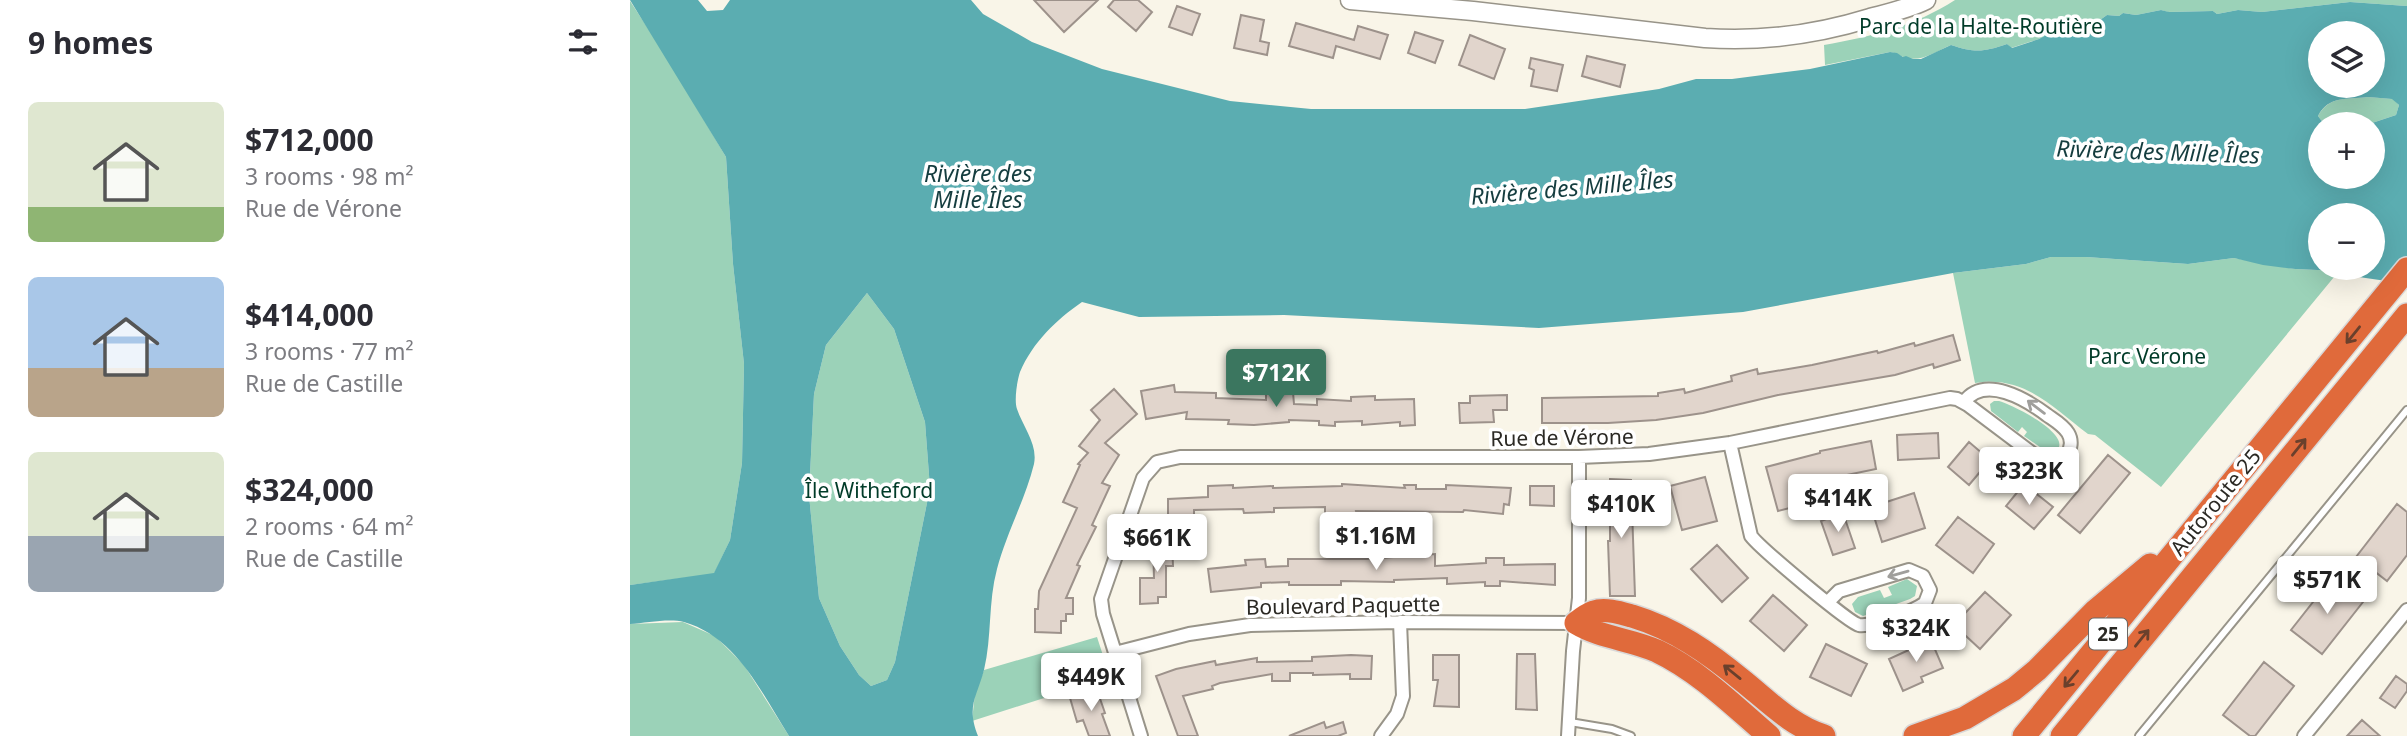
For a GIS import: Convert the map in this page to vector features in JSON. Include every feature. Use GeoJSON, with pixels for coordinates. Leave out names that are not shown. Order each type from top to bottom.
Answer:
{"type":"FeatureCollection","features":[{"type":"Feature","properties":{"kind":"highway","name":"Autoroute 25"},"geometry":{"type":"LineString","coordinates":[[2024,736],[2402,275]]}},
{"type":"Feature","properties":{"kind":"highway","name":"Autoroute 25"},"geometry":{"type":"LineString","coordinates":[[2062,736],[2407,315]]}},
{"type":"Feature","properties":{"kind":"highway"},"geometry":{"type":"LineString","coordinates":[[1919,735],[1972,714],[2014,689],[2037,670],[2095,611],[2192,531]]}},
{"type":"Feature","properties":{"kind":"highway"},"geometry":{"type":"LineString","coordinates":[[1576,623],[1599,611],[1626,615],[1667,628],[1714,658],[1785,716],[1824,736]]}},
{"type":"Feature","properties":{"kind":"highway"},"geometry":{"type":"LineString","coordinates":[[1576,623],[1592,633],[1649,648],[1677,662],[1769,736]]}},
{"type":"Feature","properties":{"kind":"highway"},"geometry":{"type":"LineString","coordinates":[[2076,736],[2099,691]]}},
{"type":"Feature","properties":{"kind":"main road"},"geometry":{"type":"LineString","coordinates":[[1349,0],[1473,6],[1722,39],[1804,35],[1831,30],[1926,0]]}},
{"type":"Feature","properties":{"kind":"main road"},"geometry":{"type":"LineString","coordinates":[[1870,19],[1899,0]]}},
{"type":"Feature","properties":{"kind":"street","name":"Rue de Vérone"},"geometry":{"type":"LineString","coordinates":[[1115,653],[1101,599],[1143,478],[1155,463],[1163,459],[1579,457],[1649,454],[1730,443],[1945,399],[1964,402],[2049,465],[2058,462],[2070,449],[2071,439],[2065,429],[2021,397],[1989,391],[1976,392],[1964,402]]}},
{"type":"Feature","properties":{"kind":"street"},"geometry":{"type":"LineString","coordinates":[[1730,443],[1751,536],[1762,548],[1828,602],[1855,624],[1865,625],[1921,606],[1928,599],[1930,590],[1923,576],[1909,570],[1839,591],[1828,602]]}},
{"type":"Feature","properties":{"kind":"street"},"geometry":{"type":"LineString","coordinates":[[1568,736],[1579,598],[1579,457]]}},
{"type":"Feature","properties":{"kind":"street"},"geometry":{"type":"LineString","coordinates":[[2304,736],[2407,610]]}},
{"type":"Feature","properties":{"kind":"street"},"geometry":{"type":"LineString","coordinates":[[1381,736],[1397,714],[1403,696],[1400,622]]}},
{"type":"Feature","properties":{"kind":"street","name":"Boulevard Paquette"},"geometry":{"type":"LineString","coordinates":[[1115,653],[1169,638],[1231,627],[1273,624],[1576,623]]}},
{"type":"Feature","properties":{"kind":"street"},"geometry":{"type":"LineString","coordinates":[[1115,653],[1141,736]]}},
{"type":"Feature","properties":{"kind":"lane"},"geometry":{"type":"LineString","coordinates":[[2139,736],[2407,410]]}},
{"type":"Feature","properties":{"kind":"lane"},"geometry":{"type":"LineString","coordinates":[[1570,722],[1606,733],[1619,731],[1632,736]]}},
{"type":"Feature","properties":{"kind":"green space","name":"Parc de la Halte-Routière"},"geometry":{"type":"Polygon","coordinates":[[[1955,0],[2407,0],[2407,6],[2350,2],[2262,12],[2238,10],[2217,14],[2213,11],[2161,10],[2136,15],[2123,13],[2119,16],[2107,15],[2081,29],[2050,33],[2011,48],[2007,44],[1986,50],[1973,50],[1951,45],[1912,59],[1890,52],[1825,65],[1824,45],[1892,29],[1924,17],[1955,0]]]}},
{"type":"Feature","properties":{"kind":"green space"},"geometry":{"type":"Polygon","coordinates":[[[630,1],[726,157],[733,264],[744,364],[742,463],[730,540],[714,574],[630,585],[630,1]]]}},
{"type":"Feature","properties":{"kind":"green space"},"geometry":{"type":"Polygon","coordinates":[[[2346,99],[2393,99],[2399,105],[2396,115],[2385,119],[2385,112],[2321,112],[2333,102],[2346,99]]]}},
{"type":"Feature","properties":{"kind":"green space","name":"Parc Vérone"},"geometry":{"type":"Polygon","coordinates":[[[2051,257],[2188,264],[2234,258],[2308,270],[2308,280],[2332,280],[2161,487],[2095,435],[2088,434],[2037,395],[2009,384],[1975,383],[1953,273],[2026,264],[2051,257]]]}},
{"type":"Feature","properties":{"kind":"green space","name":"Île Witheford"},"geometry":{"type":"Polygon","coordinates":[[[867,293],[894,329],[925,422],[930,488],[895,662],[887,680],[871,686],[859,675],[840,646],[819,598],[809,495],[814,394],[826,345],[867,293]]]}},
{"type":"Feature","properties":{"kind":"green space"},"geometry":{"type":"Polygon","coordinates":[[[1999,401],[2030,416],[2053,432],[2059,441],[2058,448],[2050,454],[2024,436],[2027,432],[2022,427],[2018,432],[1991,411],[1990,404],[1999,401]]]}},
{"type":"Feature","properties":{"kind":"green space"},"geometry":{"type":"Polygon","coordinates":[[[1907,579],[1917,586],[1915,596],[1863,616],[1855,612],[1852,604],[1858,597],[1880,590],[1884,598],[1892,595],[1888,587],[1907,579]]]}},
{"type":"Feature","properties":{"kind":"green space"},"geometry":{"type":"Polygon","coordinates":[[[683,622],[715,636],[744,665],[789,736],[630,736],[630,624],[683,622]]]}},
{"type":"Feature","properties":{"kind":"green space"},"geometry":{"type":"Polygon","coordinates":[[[1097,637],[1110,677],[972,721],[975,693],[984,670],[1097,637]]]}},
{"type":"Feature","properties":{"kind":"water","name":"Rivière des Mille Îles"},"geometry":{"type":"Polygon","coordinates":[[[630,0],[698,0],[707,11],[723,10],[730,0],[971,0],[983,14],[1032,42],[1102,69],[1230,101],[1311,109],[1525,109],[1659,89],[1696,79],[1732,79],[1810,69],[1890,52],[1921,59],[1951,45],[1973,50],[1986,50],[2007,44],[2012,48],[2050,33],[2081,29],[2107,15],[2119,16],[2123,13],[2136,15],[2161,10],[2213,11],[2217,14],[2238,10],[2262,12],[2350,2],[2407,6],[2407,284],[2380,280],[2385,280],[2385,203],[2308,203],[2308,270],[2263,265],[2234,258],[2188,264],[2051,257],[2026,264],[1953,273],[1743,312],[1539,328],[1284,315],[1139,317],[1082,302],[1063,316],[1038,341],[1019,376],[1016,405],[1035,457],[1026,491],[994,581],[986,658],[973,709],[978,736],[789,736],[758,685],[719,640],[703,629],[684,622],[630,624],[630,585],[714,573],[730,540],[742,463],[744,364],[733,264],[726,157],[630,0]],[[2308,21],[2308,98],[2357,98],[2333,102],[2320,112],[2308,112],[2308,189],[2385,189],[2385,119],[2396,115],[2399,105],[2392,99],[2380,98],[2385,98],[2385,21],[2308,21]],[[867,293],[826,345],[814,394],[809,495],[819,598],[840,646],[859,675],[871,686],[887,680],[895,662],[930,488],[925,422],[894,329],[867,293]]]}},
{"type":"Feature","properties":{"kind":"building"},"geometry":{"type":"Polygon","coordinates":[[[1034,0],[1098,0],[1064,32],[1034,0]]]}},
{"type":"Feature","properties":{"kind":"building"},"geometry":{"type":"Polygon","coordinates":[[[1114,0],[1138,0],[1152,12],[1136,31],[1108,7],[1114,0]]]}},
{"type":"Feature","properties":{"kind":"building"},"geometry":{"type":"Polygon","coordinates":[[[1177,6],[1200,14],[1192,35],[1169,27],[1177,6]]]}},
{"type":"Feature","properties":{"kind":"building"},"geometry":{"type":"Polygon","coordinates":[[[1241,15],[1264,20],[1260,41],[1269,43],[1267,55],[1234,48],[1241,15]]]}},
{"type":"Feature","properties":{"kind":"building"},"geometry":{"type":"Polygon","coordinates":[[[1296,23],[1354,40],[1358,26],[1388,35],[1380,59],[1336,46],[1333,58],[1289,46],[1296,23]]]}},
{"type":"Feature","properties":{"kind":"building"},"geometry":{"type":"Polygon","coordinates":[[[1415,32],[1443,41],[1435,63],[1408,53],[1415,32]]]}},
{"type":"Feature","properties":{"kind":"building"},"geometry":{"type":"Polygon","coordinates":[[[1470,35],[1505,49],[1494,79],[1459,65],[1470,35]]]}},
{"type":"Feature","properties":{"kind":"building"},"geometry":{"type":"Polygon","coordinates":[[[1587,56],[1625,65],[1620,87],[1582,76],[1587,56]]]}},
{"type":"Feature","properties":{"kind":"building"},"geometry":{"type":"Polygon","coordinates":[[[1531,58],[1563,65],[1557,91],[1531,86],[1534,70],[1529,68],[1531,58]]]}},
{"type":"Feature","properties":{"kind":"building"},"geometry":{"type":"Polygon","coordinates":[[[1953,335],[1960,360],[1934,368],[1933,364],[1895,375],[1656,420],[1542,423],[1542,398],[1658,396],[1658,393],[1684,389],[1685,393],[1732,381],[1731,376],[1757,369],[1758,374],[1812,365],[1877,351],[1878,353],[1914,343],[1915,346],[1953,335]]]}},
{"type":"Feature","properties":{"kind":"building"},"geometry":{"type":"Polygon","coordinates":[[[1174,385],[1175,392],[1216,393],[1216,398],[1266,400],[1266,393],[1293,392],[1294,404],[1317,405],[1317,399],[1351,401],[1351,397],[1375,396],[1375,400],[1414,399],[1415,425],[1400,426],[1400,422],[1362,425],[1362,421],[1335,422],[1335,426],[1319,425],[1319,421],[1289,420],[1254,425],[1228,424],[1229,420],[1186,419],[1187,412],[1146,419],[1141,391],[1174,385]]]}},
{"type":"Feature","properties":{"kind":"building"},"geometry":{"type":"Polygon","coordinates":[[[1114,389],[1137,414],[1105,443],[1119,455],[1102,483],[1110,486],[1092,525],[1096,527],[1077,565],[1080,566],[1066,598],[1073,598],[1073,614],[1066,614],[1066,621],[1061,621],[1061,633],[1035,632],[1035,609],[1038,609],[1039,591],[1077,508],[1063,502],[1080,465],[1078,464],[1088,453],[1079,446],[1100,420],[1091,410],[1114,389]]]}},
{"type":"Feature","properties":{"kind":"building"},"geometry":{"type":"Polygon","coordinates":[[[1507,395],[1507,410],[1493,410],[1494,422],[1460,423],[1459,403],[1470,403],[1470,396],[1507,395]]]}},
{"type":"Feature","properties":{"kind":"building"},"geometry":{"type":"Polygon","coordinates":[[[1938,433],[1939,458],[1898,460],[1897,435],[1938,433]]]}},
{"type":"Feature","properties":{"kind":"building"},"geometry":{"type":"Polygon","coordinates":[[[1871,441],[1876,469],[1808,483],[1813,502],[1778,511],[1766,467],[1820,451],[1871,441]]]}},
{"type":"Feature","properties":{"kind":"building"},"geometry":{"type":"Polygon","coordinates":[[[1969,442],[1990,460],[1969,485],[1948,467],[1969,442]]]}},
{"type":"Feature","properties":{"kind":"building"},"geometry":{"type":"Polygon","coordinates":[[[2108,455],[2130,473],[2080,533],[2058,515],[2108,455]]]}},
{"type":"Feature","properties":{"kind":"building"},"geometry":{"type":"Polygon","coordinates":[[[1705,477],[1717,521],[1682,530],[1670,486],[1705,477]]]}},
{"type":"Feature","properties":{"kind":"building"},"geometry":{"type":"Polygon","coordinates":[[[1610,479],[1631,480],[1635,596],[1610,596],[1610,479]]]}},
{"type":"Feature","properties":{"kind":"building"},"geometry":{"type":"Polygon","coordinates":[[[1342,484],[1405,488],[1404,485],[1416,485],[1416,489],[1446,489],[1446,485],[1511,488],[1509,505],[1504,504],[1503,514],[1464,510],[1356,511],[1357,515],[1325,515],[1325,507],[1274,508],[1274,512],[1244,513],[1243,509],[1194,510],[1194,523],[1176,524],[1176,517],[1168,518],[1168,499],[1208,497],[1208,486],[1273,488],[1342,484]]]}},
{"type":"Feature","properties":{"kind":"building"},"geometry":{"type":"Polygon","coordinates":[[[2024,484],[2053,507],[2034,529],[2006,506],[2024,484]]]}},
{"type":"Feature","properties":{"kind":"building"},"geometry":{"type":"Polygon","coordinates":[[[1530,486],[1554,486],[1554,506],[1530,505],[1530,486]]]}},
{"type":"Feature","properties":{"kind":"building"},"geometry":{"type":"Polygon","coordinates":[[[1914,493],[1925,528],[1882,542],[1871,507],[1914,493]]]}},
{"type":"Feature","properties":{"kind":"building"},"geometry":{"type":"Polygon","coordinates":[[[2397,504],[2407,512],[2407,555],[2387,581],[2356,557],[2397,504]]]}},
{"type":"Feature","properties":{"kind":"building"},"geometry":{"type":"Polygon","coordinates":[[[1843,513],[1855,548],[1833,555],[1821,521],[1843,513]]]}},
{"type":"Feature","properties":{"kind":"building"},"geometry":{"type":"Polygon","coordinates":[[[1958,517],[1994,544],[1973,573],[1936,545],[1958,517]]]}},
{"type":"Feature","properties":{"kind":"building"},"geometry":{"type":"Polygon","coordinates":[[[1172,541],[1173,566],[1166,566],[1166,597],[1158,597],[1158,603],[1140,604],[1140,578],[1154,578],[1153,542],[1172,541]]]}},
{"type":"Feature","properties":{"kind":"building"},"geometry":{"type":"Polygon","coordinates":[[[1717,545],[1748,578],[1722,602],[1691,569],[1717,545]]]}},
{"type":"Feature","properties":{"kind":"building"},"geometry":{"type":"Polygon","coordinates":[[[1435,554],[1435,566],[1486,563],[1486,558],[1504,558],[1504,565],[1555,564],[1555,585],[1500,581],[1500,586],[1485,586],[1485,582],[1447,584],[1447,578],[1394,582],[1341,581],[1341,585],[1261,583],[1261,587],[1211,592],[1208,569],[1246,565],[1245,560],[1265,559],[1266,567],[1288,566],[1288,559],[1366,559],[1435,554]]]}},
{"type":"Feature","properties":{"kind":"building"},"geometry":{"type":"Polygon","coordinates":[[[2332,578],[2363,602],[2322,654],[2291,630],[2332,578]]]}},
{"type":"Feature","properties":{"kind":"building"},"geometry":{"type":"Polygon","coordinates":[[[1985,592],[2011,615],[1980,649],[1954,625],[1985,592]]]}},
{"type":"Feature","properties":{"kind":"building"},"geometry":{"type":"Polygon","coordinates":[[[1773,595],[1807,625],[1784,651],[1750,621],[1773,595]]]}},
{"type":"Feature","properties":{"kind":"building"},"geometry":{"type":"Polygon","coordinates":[[[1923,638],[1934,647],[1943,668],[1921,677],[1923,682],[1903,691],[1889,659],[1911,649],[1908,644],[1923,638]]]}},
{"type":"Feature","properties":{"kind":"building"},"geometry":{"type":"Polygon","coordinates":[[[1826,644],[1867,664],[1851,696],[1810,677],[1826,644]]]}},
{"type":"Feature","properties":{"kind":"building"},"geometry":{"type":"Polygon","coordinates":[[[1517,654],[1535,654],[1537,710],[1516,709],[1517,654]]]}},
{"type":"Feature","properties":{"kind":"building"},"geometry":{"type":"Polygon","coordinates":[[[1433,655],[1459,655],[1459,707],[1434,706],[1438,680],[1433,680],[1433,655]]]}},
{"type":"Feature","properties":{"kind":"building"},"geometry":{"type":"Polygon","coordinates":[[[1372,656],[1371,679],[1350,679],[1350,674],[1290,673],[1290,681],[1272,681],[1272,674],[1220,683],[1212,686],[1213,689],[1183,696],[1198,736],[1178,736],[1156,676],[1215,661],[1216,665],[1257,658],[1257,662],[1312,661],[1312,657],[1372,656]]]}},
{"type":"Feature","properties":{"kind":"building"},"geometry":{"type":"Polygon","coordinates":[[[2264,662],[2294,686],[2255,736],[2250,736],[2223,715],[2264,662]]]}},
{"type":"Feature","properties":{"kind":"building"},"geometry":{"type":"Polygon","coordinates":[[[2396,676],[2407,684],[2407,691],[2395,708],[2380,698],[2396,676]]]}},
{"type":"Feature","properties":{"kind":"building"},"geometry":{"type":"Polygon","coordinates":[[[1097,690],[1110,736],[1089,736],[1083,720],[1077,722],[1070,698],[1097,690]]]}},
{"type":"Feature","properties":{"kind":"building"},"geometry":{"type":"Polygon","coordinates":[[[2362,720],[2380,736],[2347,736],[2362,720]]]}},
{"type":"Feature","properties":{"kind":"building"},"geometry":{"type":"Polygon","coordinates":[[[1324,722],[1326,728],[1343,722],[1346,733],[1338,736],[1289,736],[1324,722]]]}}]}
